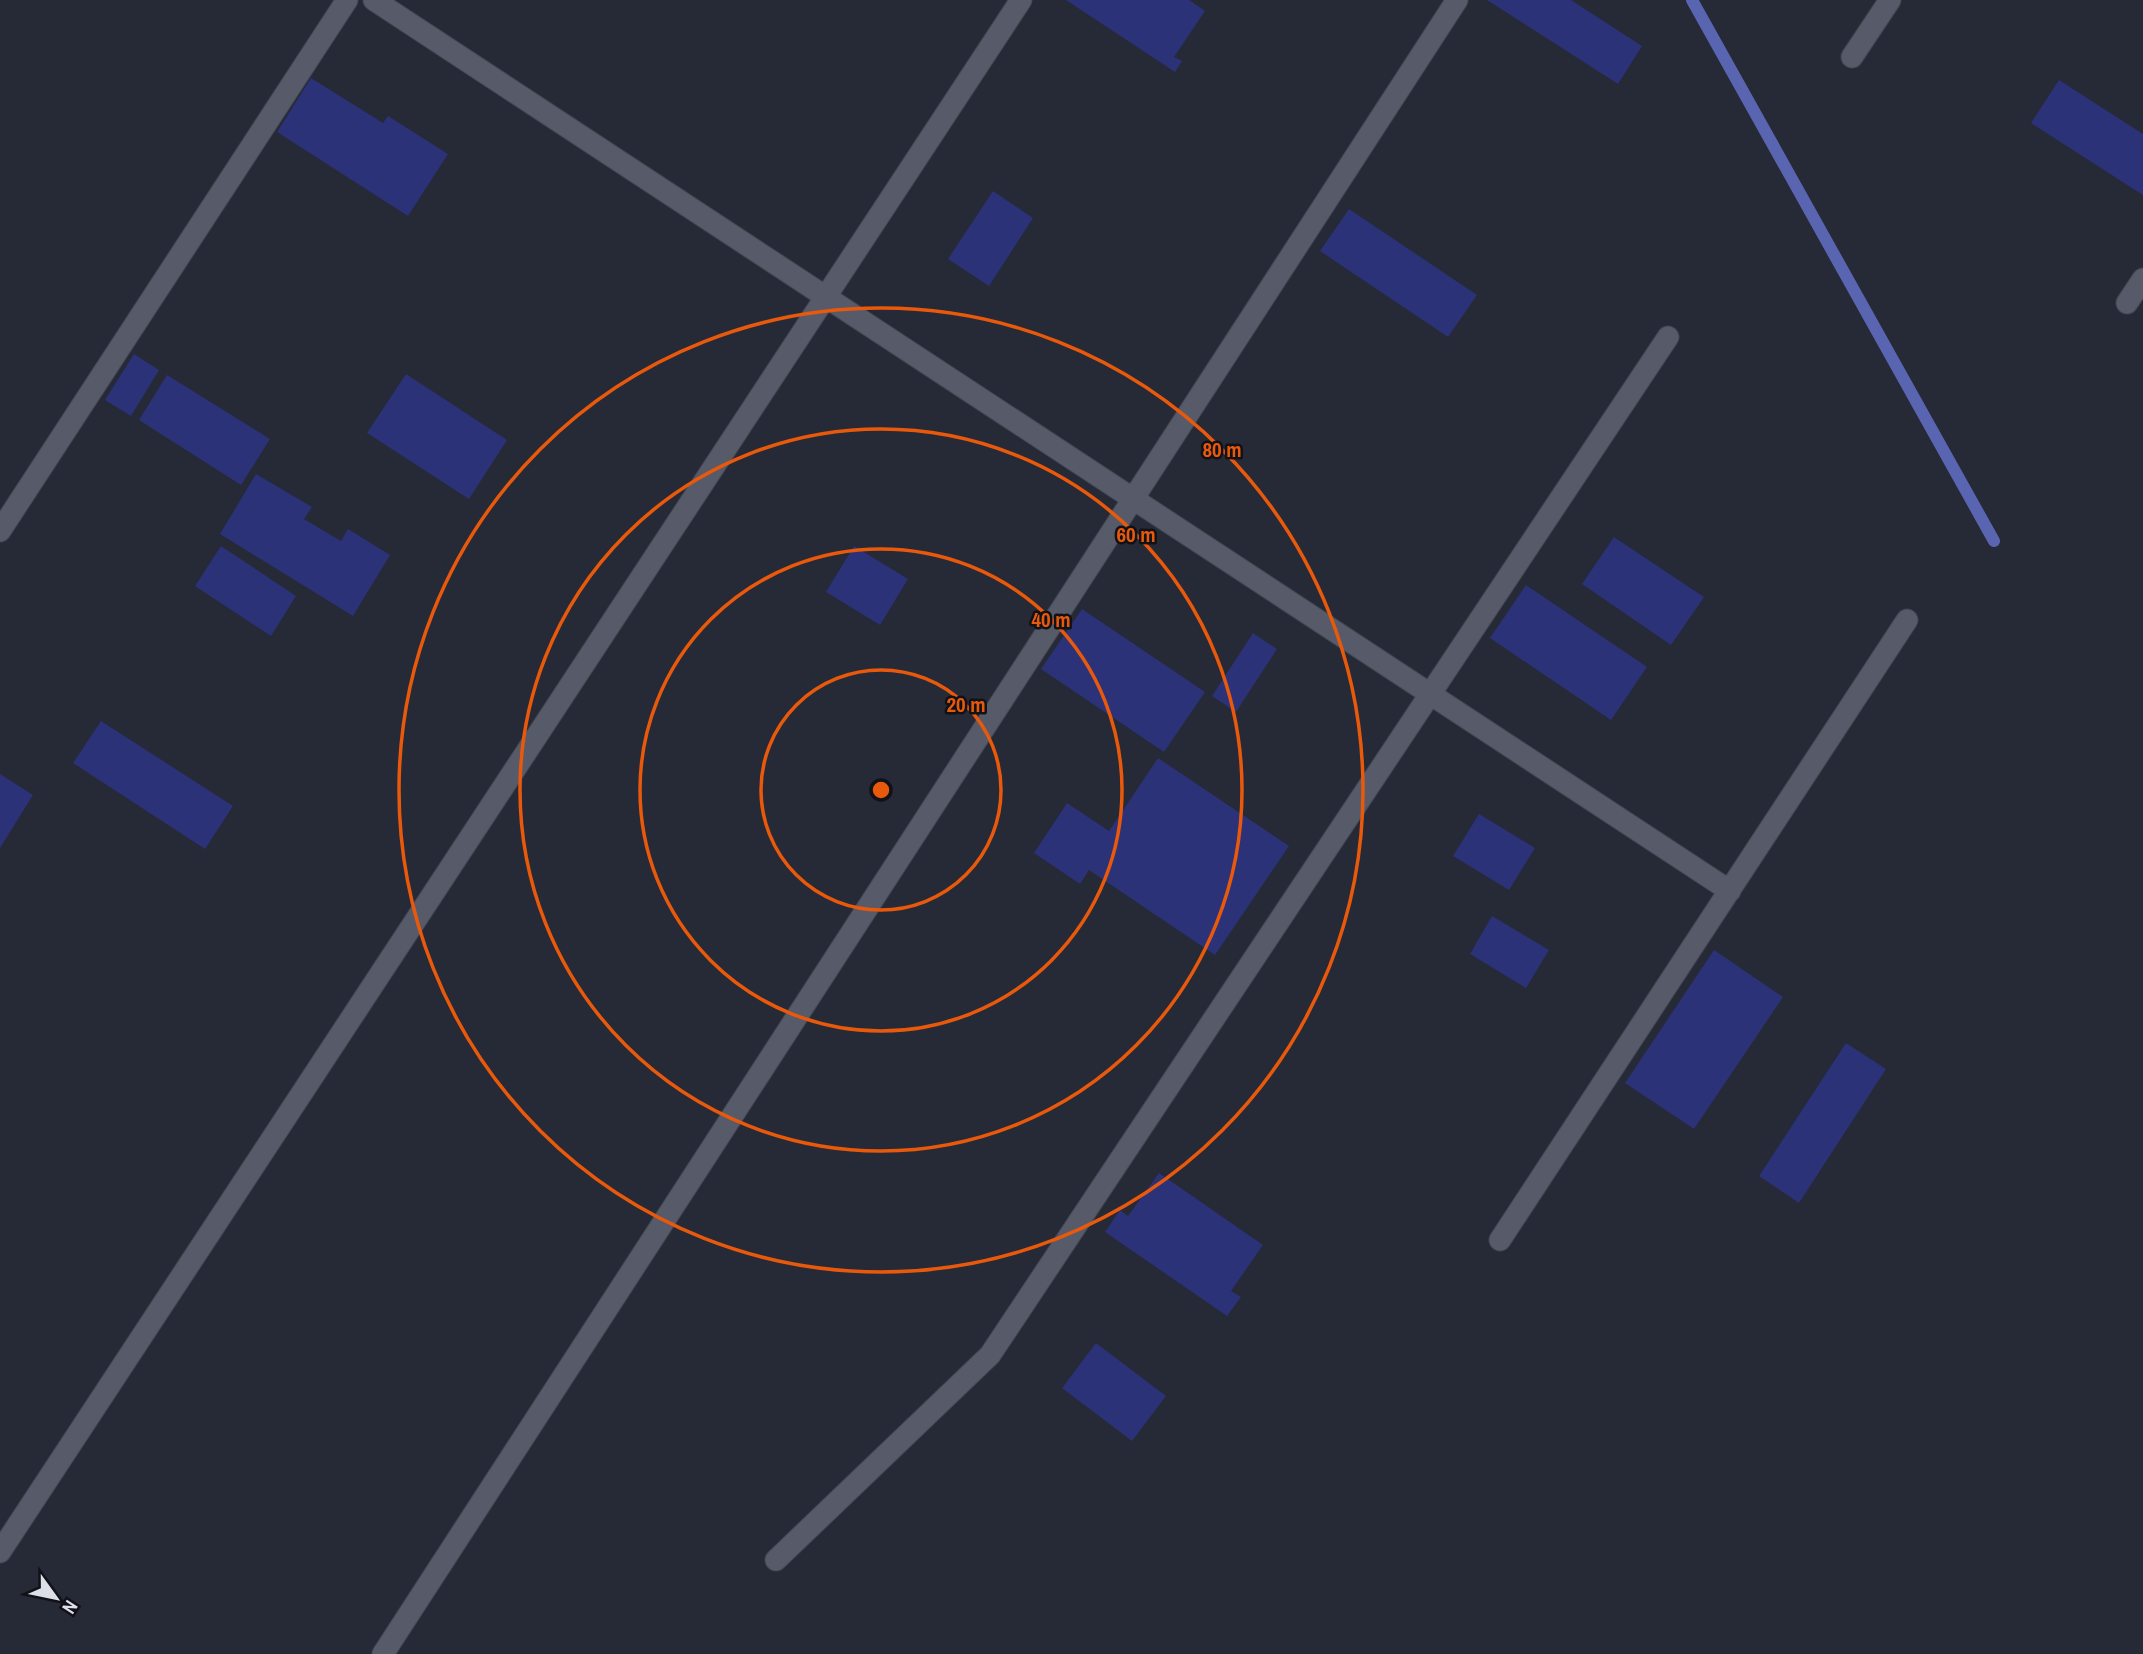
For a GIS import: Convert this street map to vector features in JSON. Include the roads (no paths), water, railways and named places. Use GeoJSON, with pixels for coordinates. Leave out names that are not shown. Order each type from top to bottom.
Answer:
{"type":"FeatureCollection","features":[{"type":"Feature","properties":{"kind":"street"},"geometry":{"type":"LineString","coordinates":[[0,531],[347,0]]}},
{"type":"Feature","properties":{"kind":"street"},"geometry":{"type":"LineString","coordinates":[[374,0],[1730,891]]}},
{"type":"Feature","properties":{"kind":"street"},"geometry":{"type":"LineString","coordinates":[[0,1552],[1021,0]]}},
{"type":"Feature","properties":{"kind":"street"},"geometry":{"type":"LineString","coordinates":[[383,1654],[1457,0]]}},
{"type":"Feature","properties":{"kind":"street"},"geometry":{"type":"LineString","coordinates":[[1852,57],[1890,0]]}},
{"type":"Feature","properties":{"kind":"street"},"geometry":{"type":"LineString","coordinates":[[2127,303],[2143,279]]}},
{"type":"Feature","properties":{"kind":"street"},"geometry":{"type":"LineString","coordinates":[[776,1560],[990,1355],[1668,337]]}},
{"type":"Feature","properties":{"kind":"street"},"geometry":{"type":"LineString","coordinates":[[1500,1240],[1907,620]]}},
{"type":"Feature","properties":{"kind":"waterway"},"geometry":{"type":"LineString","coordinates":[[1692,0],[1994,541]]}}]}
